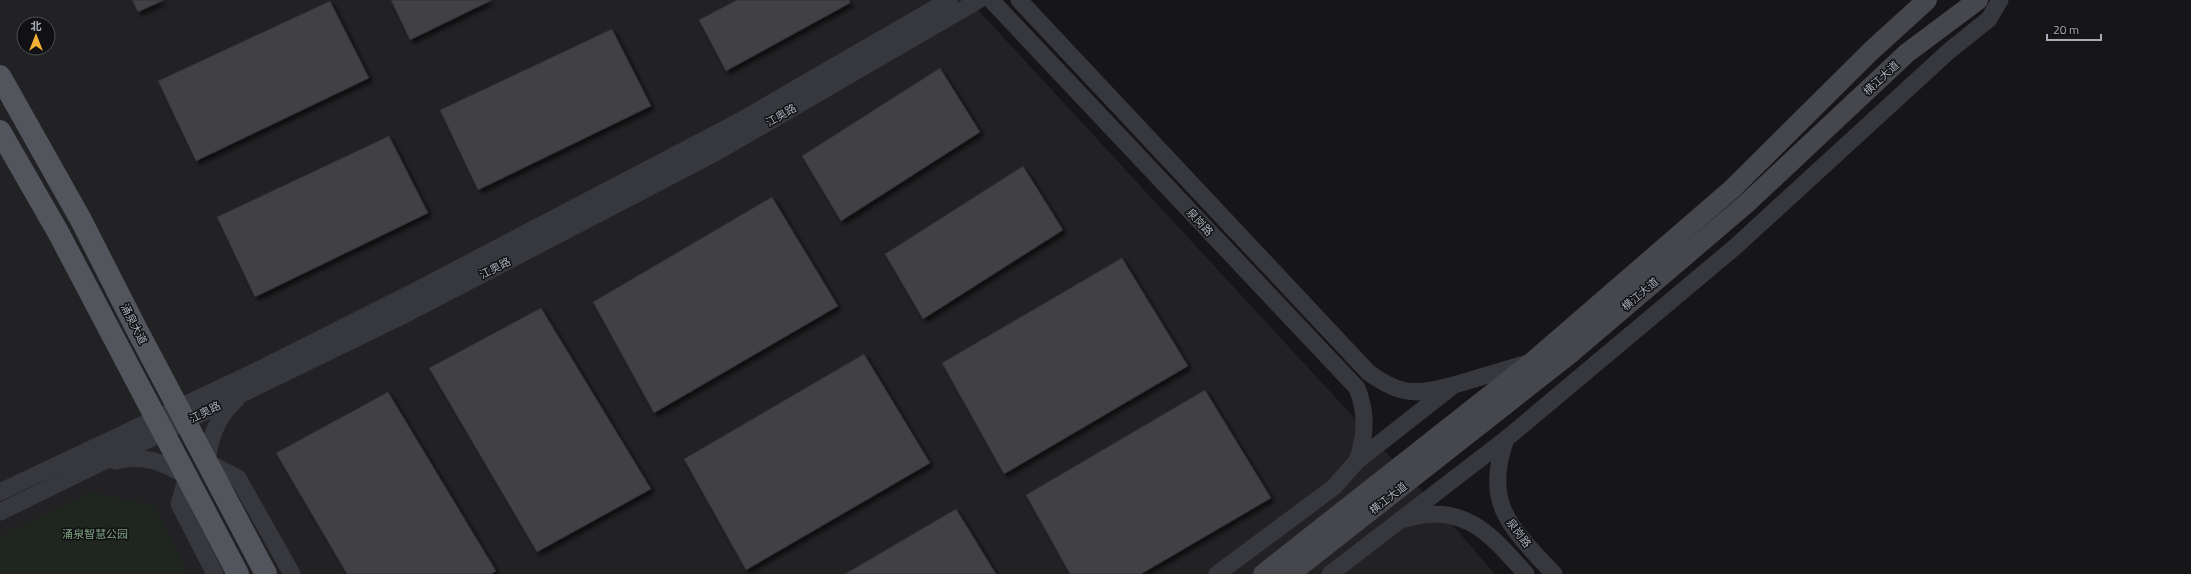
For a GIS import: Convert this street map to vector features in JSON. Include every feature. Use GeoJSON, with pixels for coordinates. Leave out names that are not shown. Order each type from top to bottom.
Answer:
{"type":"FeatureCollection","features":[{"type":"Feature","properties":{"kind":"main road","name":"横江大道"},"geometry":{"type":"LineString","coordinates":[[1263,574],[1532,362],[1732,189],[1871,51],[1927,0]]}},
{"type":"Feature","properties":{"kind":"main road","name":"横江大道"},"geometry":{"type":"LineString","coordinates":[[1290,574],[1570,354],[1746,204],[1907,53],[1978,0]]}},
{"type":"Feature","properties":{"kind":"main road","name":"涌泉大道"},"geometry":{"type":"LineString","coordinates":[[0,76],[81,220],[266,574]]}},
{"type":"Feature","properties":{"kind":"main road"},"geometry":{"type":"LineString","coordinates":[[0,131],[58,232],[238,574]]}},
{"type":"Feature","properties":{"kind":"street","name":"江奥路"},"geometry":{"type":"LineString","coordinates":[[0,492],[182,415],[738,122],[949,0]]}},
{"type":"Feature","properties":{"kind":"street","name":"江奥路"},"geometry":{"type":"LineString","coordinates":[[182,415],[245,392],[410,312],[717,152],[979,0]]}},
{"type":"Feature","properties":{"kind":"street","name":"泉岗路"},"geometry":{"type":"LineString","coordinates":[[991,0],[1354,384],[1362,400],[1366,427],[1364,441],[1357,461]]}},
{"type":"Feature","properties":{"kind":"street","name":"泉岗路"},"geometry":{"type":"LineString","coordinates":[[1019,0],[1368,372],[1382,383],[1409,392],[1426,393],[1532,362]]}},
{"type":"Feature","properties":{"kind":"street"},"geometry":{"type":"LineString","coordinates":[[1330,574],[1506,439],[1543,406],[1735,247],[1948,51],[1989,19],[2000,0]]}},
{"type":"Feature","properties":{"kind":"street"},"geometry":{"type":"LineString","coordinates":[[1354,384],[1368,372]]}},
{"type":"Feature","properties":{"kind":"street"},"geometry":{"type":"LineString","coordinates":[[1217,574],[1334,487],[1357,461],[1454,385]]}},
{"type":"Feature","properties":{"kind":"street"},"geometry":{"type":"LineString","coordinates":[[1526,388],[1543,406]]}},
{"type":"Feature","properties":{"kind":"street"},"geometry":{"type":"LineString","coordinates":[[245,392],[220,417],[209,445],[207,462],[238,478],[292,574]]}},
{"type":"Feature","properties":{"kind":"street","name":"江奥路"},"geometry":{"type":"LineString","coordinates":[[0,512],[96,465],[160,425]]}},
{"type":"Feature","properties":{"kind":"street","name":"泉岗路"},"geometry":{"type":"LineString","coordinates":[[1506,439],[1499,456],[1497,488],[1501,504],[1515,532],[1554,574]]}},
{"type":"Feature","properties":{"kind":"street"},"geometry":{"type":"LineString","coordinates":[[96,465],[121,459],[154,459],[170,465],[187,477],[179,504],[215,574]]}},
{"type":"Feature","properties":{"kind":"street"},"geometry":{"type":"LineString","coordinates":[[1316,500],[1332,519]]}},
{"type":"Feature","properties":{"kind":"street","name":"泉岗路"},"geometry":{"type":"LineString","coordinates":[[1400,521],[1423,514],[1442,513],[1460,517],[1488,533],[1526,574]]}},
{"type":"Feature","properties":{"kind":"street"},"geometry":{"type":"LineString","coordinates":[[1350,528],[1366,547]]}},
{"type":"Feature","properties":{"kind":"street"},"geometry":{"type":"LineString","coordinates":[[1500,545],[1515,532]]}},
{"type":"Feature","properties":{"kind":"shaded area"},"geometry":{"type":"Polygon","coordinates":[[[0,0],[969,0],[1442,513],[1495,574],[0,574],[0,0]]]}},
{"type":"Feature","properties":{"kind":"green space","name":"涌泉智慧公园"},"geometry":{"type":"Polygon","coordinates":[[[90,492],[153,505],[188,574],[0,574],[0,536],[90,492]]]}},
{"type":"Feature","properties":{"kind":"building"},"geometry":{"type":"Polygon","coordinates":[[[132,0],[164,0],[138,12],[132,0]]]}},
{"type":"Feature","properties":{"kind":"building"},"geometry":{"type":"Polygon","coordinates":[[[391,0],[492,0],[410,40],[391,0]]]}},
{"type":"Feature","properties":{"kind":"building"},"geometry":{"type":"Polygon","coordinates":[[[737,0],[849,0],[850,3],[726,71],[699,20],[737,0]]]}},
{"type":"Feature","properties":{"kind":"building"},"geometry":{"type":"Polygon","coordinates":[[[330,1],[369,78],[196,161],[158,81],[330,1]]]}},
{"type":"Feature","properties":{"kind":"building"},"geometry":{"type":"Polygon","coordinates":[[[612,29],[651,106],[478,190],[440,110],[612,29]]]}},
{"type":"Feature","properties":{"kind":"building"},"geometry":{"type":"Polygon","coordinates":[[[940,68],[980,132],[841,221],[802,156],[940,68]]]}},
{"type":"Feature","properties":{"kind":"building"},"geometry":{"type":"Polygon","coordinates":[[[389,136],[428,213],[255,297],[217,217],[389,136]]]}},
{"type":"Feature","properties":{"kind":"building"},"geometry":{"type":"Polygon","coordinates":[[[1023,166],[1063,230],[923,319],[885,254],[1023,166]]]}},
{"type":"Feature","properties":{"kind":"building"},"geometry":{"type":"Polygon","coordinates":[[[772,197],[838,306],[654,413],[593,302],[772,197]]]}},
{"type":"Feature","properties":{"kind":"building"},"geometry":{"type":"Polygon","coordinates":[[[1122,258],[1188,366],[1004,474],[942,363],[1122,258]]]}},
{"type":"Feature","properties":{"kind":"building"},"geometry":{"type":"Polygon","coordinates":[[[541,308],[651,489],[537,552],[429,368],[541,308]]]}},
{"type":"Feature","properties":{"kind":"building"},"geometry":{"type":"Polygon","coordinates":[[[864,354],[930,463],[746,570],[684,459],[864,354]]]}},
{"type":"Feature","properties":{"kind":"building"},"geometry":{"type":"Polygon","coordinates":[[[1205,390],[1271,498],[1141,574],[1070,574],[1026,495],[1205,390]]]}},
{"type":"Feature","properties":{"kind":"building"},"geometry":{"type":"Polygon","coordinates":[[[388,392],[496,571],[491,574],[347,574],[276,453],[388,392]]]}},
{"type":"Feature","properties":{"kind":"building"},"geometry":{"type":"Polygon","coordinates":[[[956,509],[996,574],[845,574],[956,509]]]}}]}
